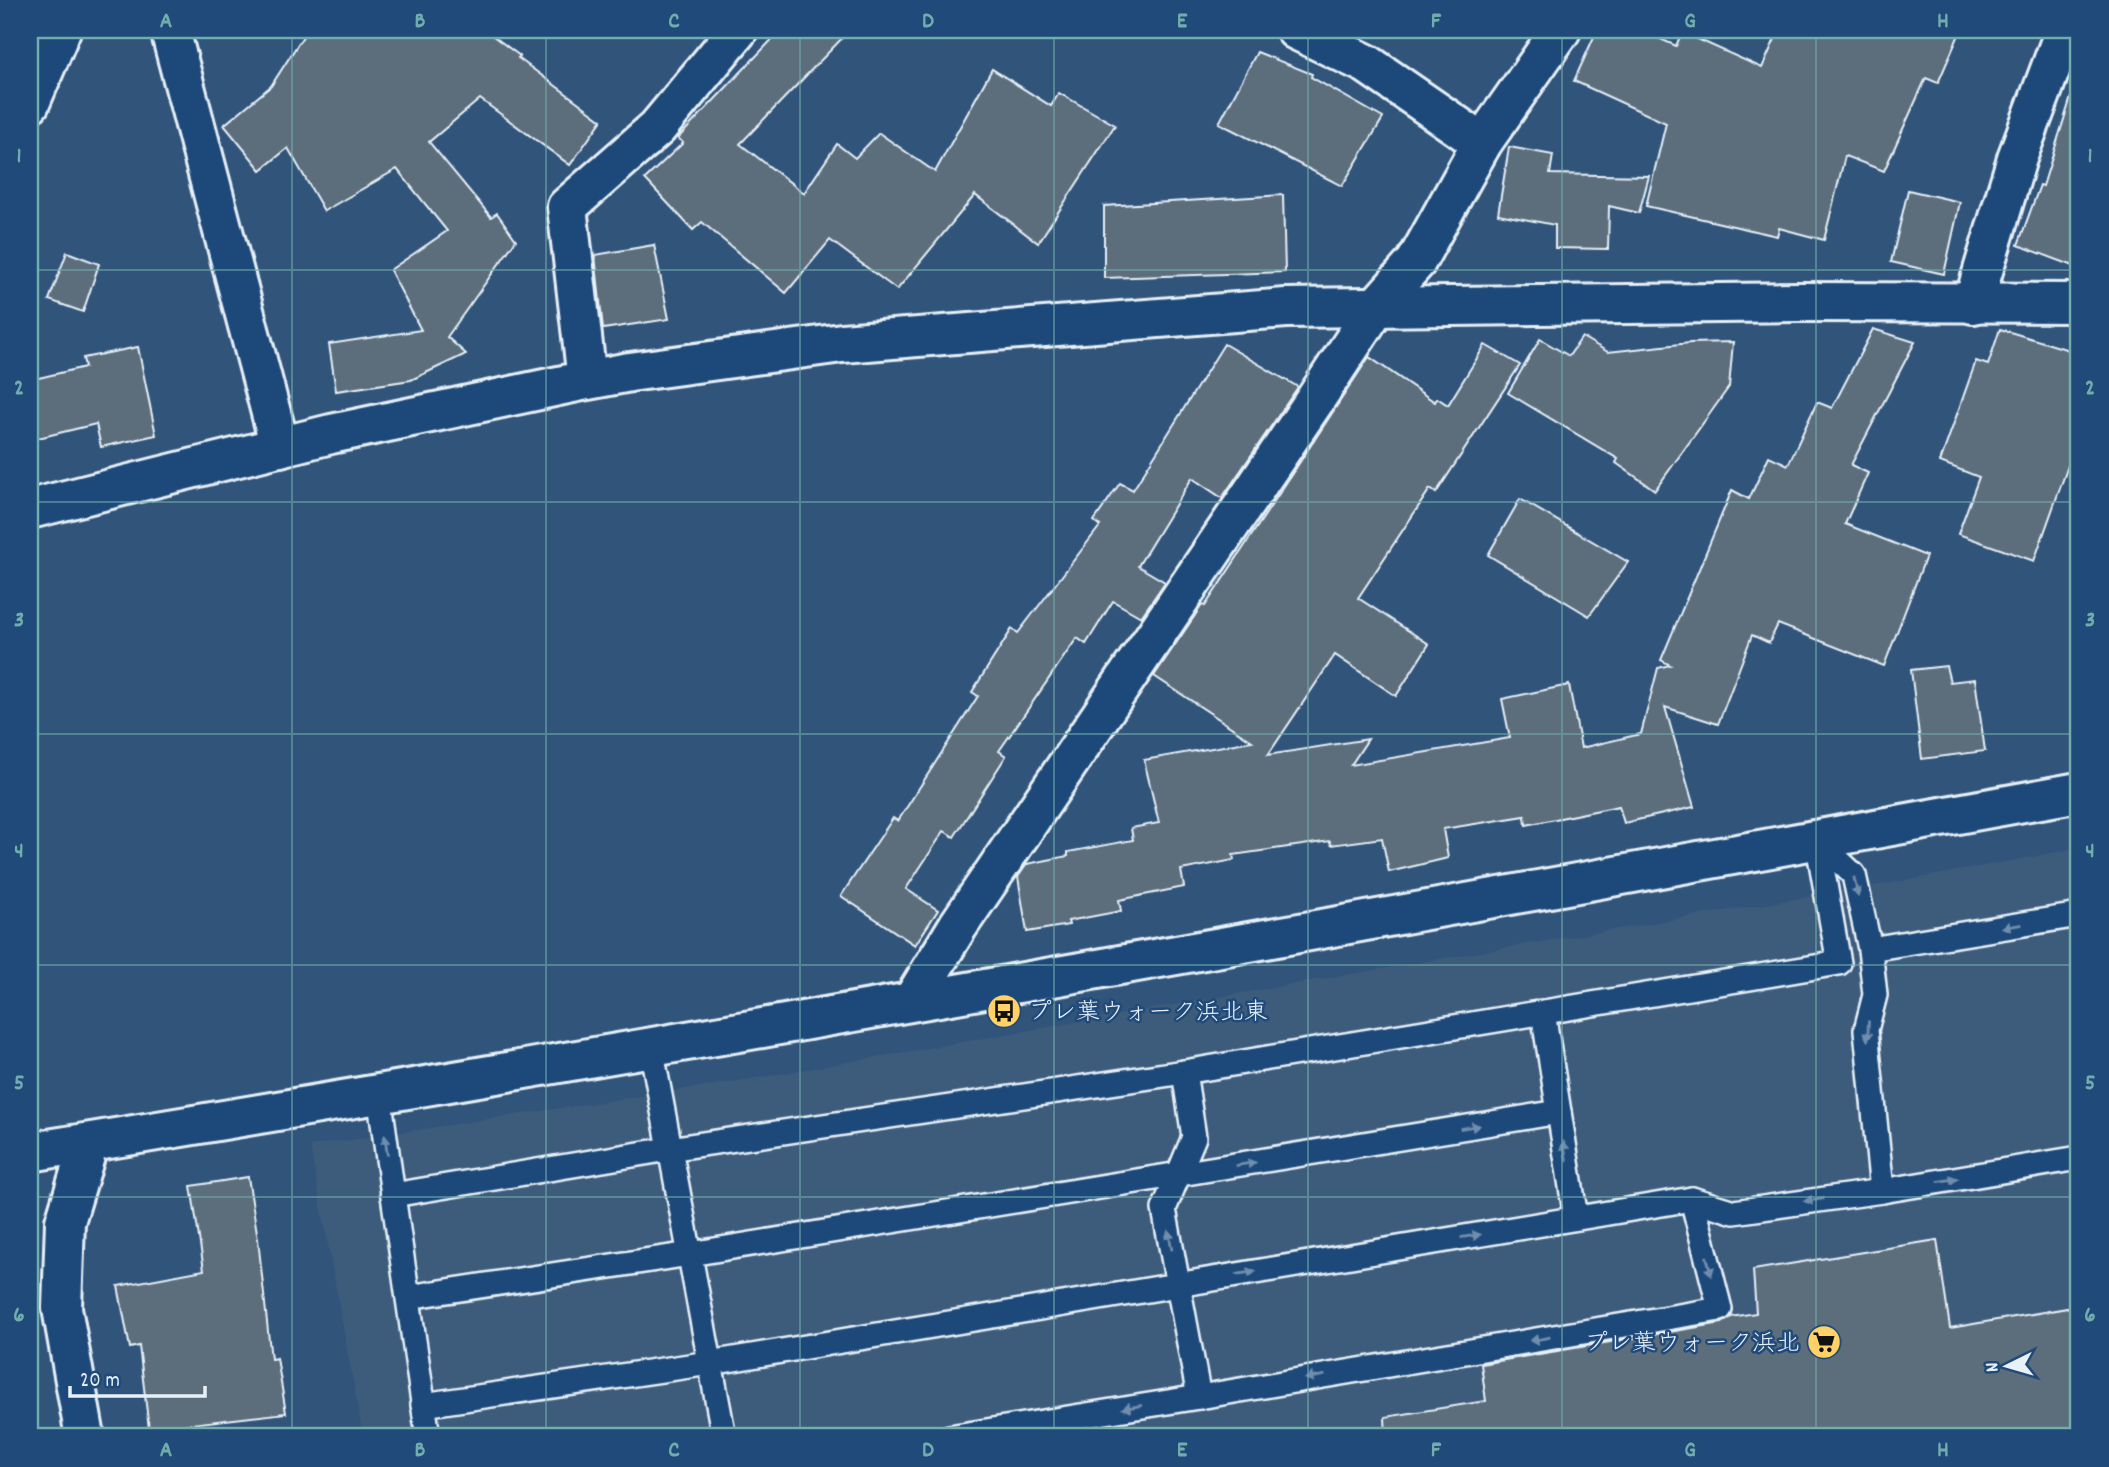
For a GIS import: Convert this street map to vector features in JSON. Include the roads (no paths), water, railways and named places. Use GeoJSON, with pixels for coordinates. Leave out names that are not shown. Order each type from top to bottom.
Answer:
{"type":"FeatureCollection","features":[{"type":"Feature","properties":{"kind":"street"},"geometry":{"type":"LineString","coordinates":[[170,30],[280,447]]}},
{"type":"Feature","properties":{"kind":"street"},"geometry":{"type":"LineString","coordinates":[[587,380],[567,207],[657,128],[738,30]]}},
{"type":"Feature","properties":{"kind":"street"},"geometry":{"type":"LineString","coordinates":[[1296,30],[1367,64],[1482,143]]}},
{"type":"Feature","properties":{"kind":"street"},"geometry":{"type":"LineString","coordinates":[[913,1000],[958,926],[1376,307],[1416,262],[1482,143],[1561,30]]}},
{"type":"Feature","properties":{"kind":"street"},"geometry":{"type":"LineString","coordinates":[[1973,304],[2017,158],[2065,30]]}},
{"type":"Feature","properties":{"kind":"street"},"geometry":{"type":"LineString","coordinates":[[30,103],[47,45]]}},
{"type":"Feature","properties":{"kind":"street"},"geometry":{"type":"LineString","coordinates":[[30,509],[280,447],[587,380],[842,343],[1273,309],[1801,302],[2079,303]]}},
{"type":"Feature","properties":{"kind":"street"},"geometry":{"type":"LineString","coordinates":[[30,1152],[651,1047],[2079,792]]}},
{"type":"Feature","properties":{"kind":"street"},"geometry":{"type":"LineString","coordinates":[[85,1437],[62,1308],[65,1222],[89,1143]]}},
{"type":"Feature","properties":{"kind":"lane"},"geometry":{"type":"LineString","coordinates":[[1818,840],[1854,875],[1870,949],[1875,995],[1866,1030],[1882,1191]]}},
{"type":"Feature","properties":{"kind":"lane"},"geometry":{"type":"LineString","coordinates":[[393,1195],[669,1149],[1184,1072],[1839,964],[1818,840]]}},
{"type":"Feature","properties":{"kind":"lane"},"geometry":{"type":"LineString","coordinates":[[1870,949],[2079,915]]}},
{"type":"Feature","properties":{"kind":"lane"},"geometry":{"type":"LineString","coordinates":[[1543,1012],[1576,1218]]}},
{"type":"Feature","properties":{"kind":"lane"},"geometry":{"type":"LineString","coordinates":[[651,1047],[724,1437]]}},
{"type":"Feature","properties":{"kind":"lane"},"geometry":{"type":"LineString","coordinates":[[1184,1072],[1194,1137],[1164,1209],[1199,1397]]}},
{"type":"Feature","properties":{"kind":"lane"},"geometry":{"type":"LineString","coordinates":[[379,1094],[428,1437]]}},
{"type":"Feature","properties":{"kind":"lane"},"geometry":{"type":"LineString","coordinates":[[408,1297],[690,1254],[1559,1112]]}},
{"type":"Feature","properties":{"kind":"lane"},"geometry":{"type":"LineString","coordinates":[[423,1405],[710,1363],[1692,1199],[1734,1212],[1882,1191],[2079,1158]]}},
{"type":"Feature","properties":{"kind":"lane"},"geometry":{"type":"LineString","coordinates":[[949,1437],[1065,1428],[1199,1397],[1720,1309],[1692,1199]]}},
{"type":"Feature","properties":{"kind":"place","name":"プレ葉ウォーク浜北東"},"geometry":{"type":"Point","coordinates":[1004,1011]}},
{"type":"Feature","properties":{"kind":"place","name":"プレ葉ウォーク浜北"},"geometry":{"type":"Point","coordinates":[1824,1342]}}]}
